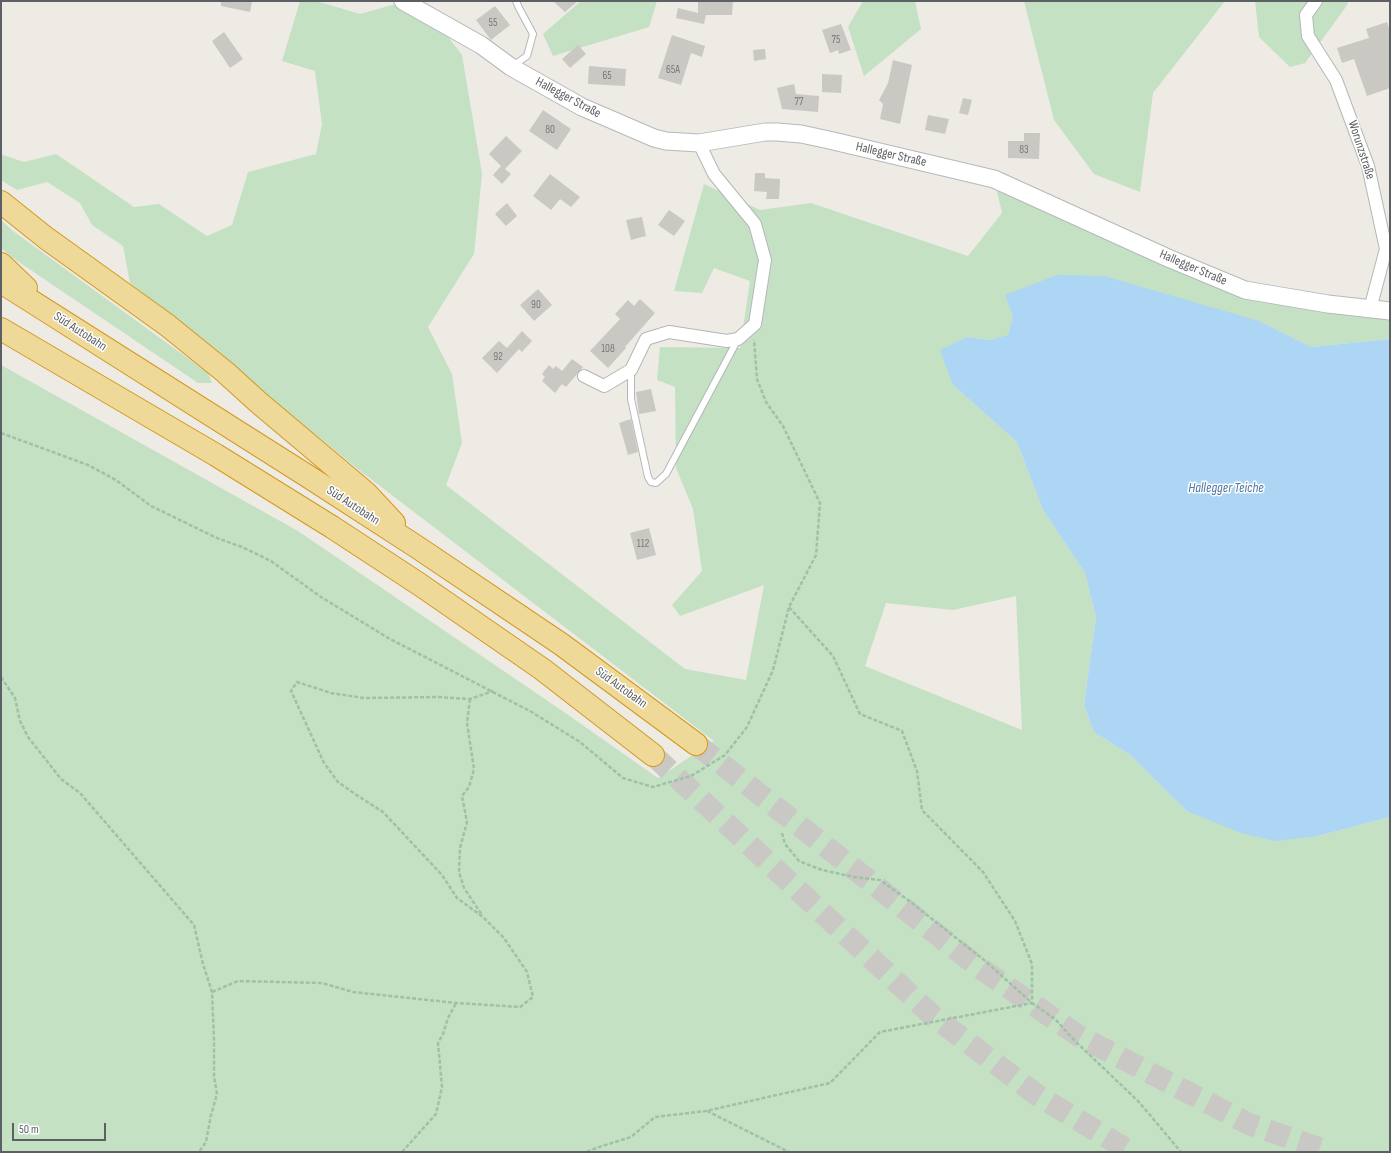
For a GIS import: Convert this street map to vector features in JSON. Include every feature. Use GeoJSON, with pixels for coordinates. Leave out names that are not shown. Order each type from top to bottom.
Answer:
{"type":"FeatureCollection","features":[{"type":"Feature","properties":{"kind":"highway"},"geometry":{"type":"LineString","coordinates":[[1,202],[46,238],[167,325],[225,372],[258,402],[366,493],[417,547]]}},
{"type":"Feature","properties":{"kind":"highway"},"geometry":{"type":"LineString","coordinates":[[1,264],[49,312]]}},
{"type":"Feature","properties":{"kind":"highway","name":"Süd Autobahn"},"geometry":{"type":"LineString","coordinates":[[1,282],[417,547],[560,644],[696,744]]}},
{"type":"Feature","properties":{"kind":"highway"},"geometry":{"type":"LineString","coordinates":[[7,333],[216,455],[332,526],[420,584],[542,669],[652,755]]}},
{"type":"Feature","properties":{"kind":"main road","name":"Hallegger Straße"},"geometry":{"type":"LineString","coordinates":[[403,1],[481,45],[511,67],[582,108],[643,134],[666,141],[699,143],[765,132],[802,134],[994,180],[1168,258],[1245,290],[1328,304],[1390,312]]}},
{"type":"Feature","properties":{"kind":"street","name":"Worunzstraße"},"geometry":{"type":"LineString","coordinates":[[1316,1],[1306,15],[1308,36],[1336,80],[1366,159],[1386,249],[1370,309]]}},
{"type":"Feature","properties":{"kind":"street"},"geometry":{"type":"LineString","coordinates":[[584,376],[604,386],[631,370],[646,339],[652,337],[669,332],[727,341],[738,339],[755,324],[765,260],[755,224],[714,174],[699,143]]}},
{"type":"Feature","properties":{"kind":"lane"},"geometry":{"type":"LineString","coordinates":[[511,67],[527,56],[533,34],[516,1]]}},
{"type":"Feature","properties":{"kind":"lane"},"geometry":{"type":"LineString","coordinates":[[631,370],[631,398],[648,477],[651,482],[656,483],[666,474],[738,339]]}},
{"type":"Feature","properties":{"kind":"path"},"geometry":{"type":"LineString","coordinates":[[789,607],[833,656],[860,714],[902,731],[917,771],[922,810],[983,872],[1014,921],[1032,964],[1032,1003]]}},
{"type":"Feature","properties":{"kind":"path"},"geometry":{"type":"LineString","coordinates":[[1,677],[15,698],[20,721],[28,737],[61,779],[80,793],[194,925],[203,964],[212,992],[214,1076],[217,1094],[206,1142],[199,1152]]}},
{"type":"Feature","properties":{"kind":"path"},"geometry":{"type":"LineString","coordinates":[[212,992],[238,981],[322,983],[353,992],[456,1003],[520,1007],[533,997],[527,972],[504,938],[483,917],[458,898],[442,875],[383,812],[338,782],[324,763],[291,691],[298,682],[331,693],[364,698],[470,699],[493,692]]}},
{"type":"Feature","properties":{"kind":"path"},"geometry":{"type":"LineString","coordinates":[[470,699],[467,723],[474,769],[469,786],[462,796],[467,822],[460,848],[459,872],[464,888],[483,917]]}},
{"type":"Feature","properties":{"kind":"path"},"geometry":{"type":"LineString","coordinates":[[782,833],[785,844],[799,861],[828,871],[854,877],[880,880],[908,900],[984,960],[1032,1003],[1055,1019],[1075,1041],[1139,1102],[1181,1152]]}},
{"type":"Feature","properties":{"kind":"path"},"geometry":{"type":"LineString","coordinates":[[402,1152],[436,1114],[442,1088],[438,1042],[444,1034],[448,1018],[456,1003]]}},
{"type":"Feature","properties":{"kind":"path"},"geometry":{"type":"LineString","coordinates":[[587,1152],[631,1137],[655,1117],[706,1111],[830,1083],[880,1032],[1032,1003]]}},
{"type":"Feature","properties":{"kind":"path"},"geometry":{"type":"LineString","coordinates":[[706,1111],[789,1152]]}},
{"type":"Feature","properties":{"kind":"green space"},"geometry":{"type":"Polygon","coordinates":[[[300,1],[316,1],[360,14],[396,4],[446,34],[462,55],[482,174],[474,254],[428,327],[452,374],[462,443],[446,485],[685,669],[746,680],[764,585],[680,616],[672,605],[702,571],[693,509],[676,468],[675,387],[657,380],[660,347],[740,348],[750,281],[714,268],[702,293],[674,291],[704,184],[760,210],[811,203],[968,256],[1002,213],[994,179],[1245,290],[1390,311],[1390,339],[1311,347],[1259,321],[1013,316],[1008,336],[990,340],[967,337],[953,385],[1017,442],[1043,510],[1085,573],[1096,617],[1084,705],[1094,732],[1129,754],[1187,811],[1318,836],[1390,817],[1390,1152],[1,1152],[1,365],[298,531],[564,712],[658,778],[714,741],[359,470],[130,283],[123,246],[92,225],[80,203],[47,182],[17,190],[1,180],[1,156],[3,155],[24,162],[56,154],[134,207],[159,204],[207,236],[232,225],[248,172],[316,154],[322,124],[315,71],[282,61],[300,1]],[[1016,596],[953,610],[886,603],[865,666],[1022,730],[1016,596]]]}},
{"type":"Feature","properties":{"kind":"green space"},"geometry":{"type":"Polygon","coordinates":[[[581,1],[657,1],[649,27],[553,56],[543,34],[581,1]]]}},
{"type":"Feature","properties":{"kind":"green space"},"geometry":{"type":"Polygon","coordinates":[[[863,1],[915,1],[921,29],[864,76],[848,27],[863,1]]]}},
{"type":"Feature","properties":{"kind":"green space"},"geometry":{"type":"Polygon","coordinates":[[[1024,1],[1225,1],[1153,93],[1140,192],[1094,174],[1054,120],[1024,1]]]}},
{"type":"Feature","properties":{"kind":"green space"},"geometry":{"type":"Polygon","coordinates":[[[1255,1],[1347,1],[1348,4],[1305,63],[1290,67],[1259,37],[1255,1]]]}},
{"type":"Feature","properties":{"kind":"green space"},"geometry":{"type":"Polygon","coordinates":[[[1,220],[13,231],[208,373],[212,383],[198,383],[13,258],[1,248],[1,220]]]}},
{"type":"Feature","properties":{"kind":"water","name":"Hallegger Teiche"},"geometry":{"type":"Polygon","coordinates":[[[1057,275],[1104,276],[1259,321],[1311,347],[1390,339],[1390,817],[1318,836],[1275,841],[1241,833],[1187,811],[1129,754],[1094,732],[1084,705],[1096,617],[1085,573],[1043,510],[1017,442],[953,385],[940,350],[967,337],[990,340],[1008,335],[1013,316],[1005,295],[1057,275]]]}},
{"type":"Feature","properties":{"kind":"building"},"geometry":{"type":"Polygon","coordinates":[[[221,1],[252,1],[250,12],[221,6],[221,1]]]}},
{"type":"Feature","properties":{"kind":"building"},"geometry":{"type":"Polygon","coordinates":[[[553,1],[578,1],[565,12],[553,1]]]}},
{"type":"Feature","properties":{"kind":"building"},"geometry":{"type":"Polygon","coordinates":[[[698,1],[733,1],[732,15],[706,15],[704,24],[676,18],[678,8],[698,13],[698,1]]]}},
{"type":"Feature","properties":{"kind":"building"},"geometry":{"type":"Polygon","coordinates":[[[495,6],[510,25],[491,40],[476,20],[495,6]]]}},
{"type":"Feature","properties":{"kind":"building"},"geometry":{"type":"Polygon","coordinates":[[[1387,22],[1390,32],[1390,88],[1367,96],[1354,59],[1342,63],[1337,48],[1369,38],[1366,29],[1387,22]]]}},
{"type":"Feature","properties":{"kind":"building"},"geometry":{"type":"Polygon","coordinates":[[[841,24],[851,50],[839,54],[838,50],[830,53],[822,30],[841,24]]]}},
{"type":"Feature","properties":{"kind":"building"},"geometry":{"type":"Polygon","coordinates":[[[224,32],[243,59],[230,68],[212,41],[224,32]]]}},
{"type":"Feature","properties":{"kind":"building"},"geometry":{"type":"Polygon","coordinates":[[[672,35],[705,46],[702,57],[691,53],[681,85],[658,78],[672,35]]]}},
{"type":"Feature","properties":{"kind":"building"},"geometry":{"type":"Polygon","coordinates":[[[578,45],[586,54],[570,68],[562,59],[578,45]]]}},
{"type":"Feature","properties":{"kind":"building"},"geometry":{"type":"Polygon","coordinates":[[[765,49],[766,59],[754,61],[753,50],[765,49]]]}},
{"type":"Feature","properties":{"kind":"building"},"geometry":{"type":"Polygon","coordinates":[[[893,60],[912,65],[900,124],[880,119],[883,104],[879,100],[888,83],[893,60]]]}},
{"type":"Feature","properties":{"kind":"building"},"geometry":{"type":"Polygon","coordinates":[[[589,66],[626,69],[625,86],[588,84],[589,66]]]}},
{"type":"Feature","properties":{"kind":"building"},"geometry":{"type":"Polygon","coordinates":[[[822,74],[842,75],[841,93],[822,92],[822,74]]]}},
{"type":"Feature","properties":{"kind":"building"},"geometry":{"type":"Polygon","coordinates":[[[794,84],[796,94],[819,96],[818,112],[782,109],[777,88],[794,84]]]}},
{"type":"Feature","properties":{"kind":"building"},"geometry":{"type":"Polygon","coordinates":[[[963,98],[972,100],[968,115],[959,113],[963,98]]]}},
{"type":"Feature","properties":{"kind":"building"},"geometry":{"type":"Polygon","coordinates":[[[543,110],[571,129],[557,150],[529,131],[543,110]]]}},
{"type":"Feature","properties":{"kind":"building"},"geometry":{"type":"Polygon","coordinates":[[[928,115],[949,119],[945,134],[925,130],[928,115]]]}},
{"type":"Feature","properties":{"kind":"building"},"geometry":{"type":"Polygon","coordinates":[[[1024,133],[1040,133],[1039,159],[1008,158],[1008,141],[1024,141],[1024,133]]]}},
{"type":"Feature","properties":{"kind":"building"},"geometry":{"type":"Polygon","coordinates":[[[506,136],[522,151],[505,169],[511,174],[502,184],[493,175],[501,166],[489,154],[506,136]]]}},
{"type":"Feature","properties":{"kind":"building"},"geometry":{"type":"Polygon","coordinates":[[[755,173],[765,173],[765,178],[780,179],[779,199],[766,199],[767,192],[754,191],[755,173]]]}},
{"type":"Feature","properties":{"kind":"building"},"geometry":{"type":"Polygon","coordinates":[[[550,174],[580,197],[571,207],[560,199],[551,210],[533,196],[550,174]]]}},
{"type":"Feature","properties":{"kind":"building"},"geometry":{"type":"Polygon","coordinates":[[[507,203],[517,216],[506,226],[495,214],[507,203]]]}},
{"type":"Feature","properties":{"kind":"building"},"geometry":{"type":"Polygon","coordinates":[[[669,210],[685,221],[674,236],[658,225],[669,210]]]}},
{"type":"Feature","properties":{"kind":"building"},"geometry":{"type":"Polygon","coordinates":[[[642,217],[646,236],[631,240],[626,220],[642,217]]]}},
{"type":"Feature","properties":{"kind":"building"},"geometry":{"type":"Polygon","coordinates":[[[538,289],[552,305],[534,321],[520,305],[538,289]]]}},
{"type":"Feature","properties":{"kind":"building"},"geometry":{"type":"Polygon","coordinates":[[[640,299],[655,313],[608,368],[590,351],[620,319],[615,314],[628,300],[634,306],[640,299]]]}},
{"type":"Feature","properties":{"kind":"building"},"geometry":{"type":"Polygon","coordinates":[[[522,331],[532,341],[522,352],[519,349],[497,373],[482,358],[499,341],[507,348],[522,331]]]}},
{"type":"Feature","properties":{"kind":"building"},"geometry":{"type":"Polygon","coordinates":[[[572,359],[583,367],[566,387],[562,384],[555,393],[542,381],[545,377],[542,374],[549,365],[553,369],[556,366],[562,371],[572,359]]]}},
{"type":"Feature","properties":{"kind":"building"},"geometry":{"type":"Polygon","coordinates":[[[651,389],[656,411],[639,414],[636,392],[651,389]]]}},
{"type":"Feature","properties":{"kind":"building"},"geometry":{"type":"Polygon","coordinates":[[[631,419],[638,452],[628,455],[619,423],[631,419]]]}},
{"type":"Feature","properties":{"kind":"building"},"geometry":{"type":"Polygon","coordinates":[[[649,528],[656,555],[637,560],[630,533],[649,528]]]}},
{"type":"Feature","properties":{"kind":"tunnel"},"geometry":{"type":"LineString","coordinates":[[696,744],[977,966],[1079,1036],[1249,1124],[1330,1152]]}},
{"type":"Feature","properties":{"kind":"tunnel"},"geometry":{"type":"LineString","coordinates":[[653,755],[933,1016],[1037,1095],[1131,1152]]}}]}
